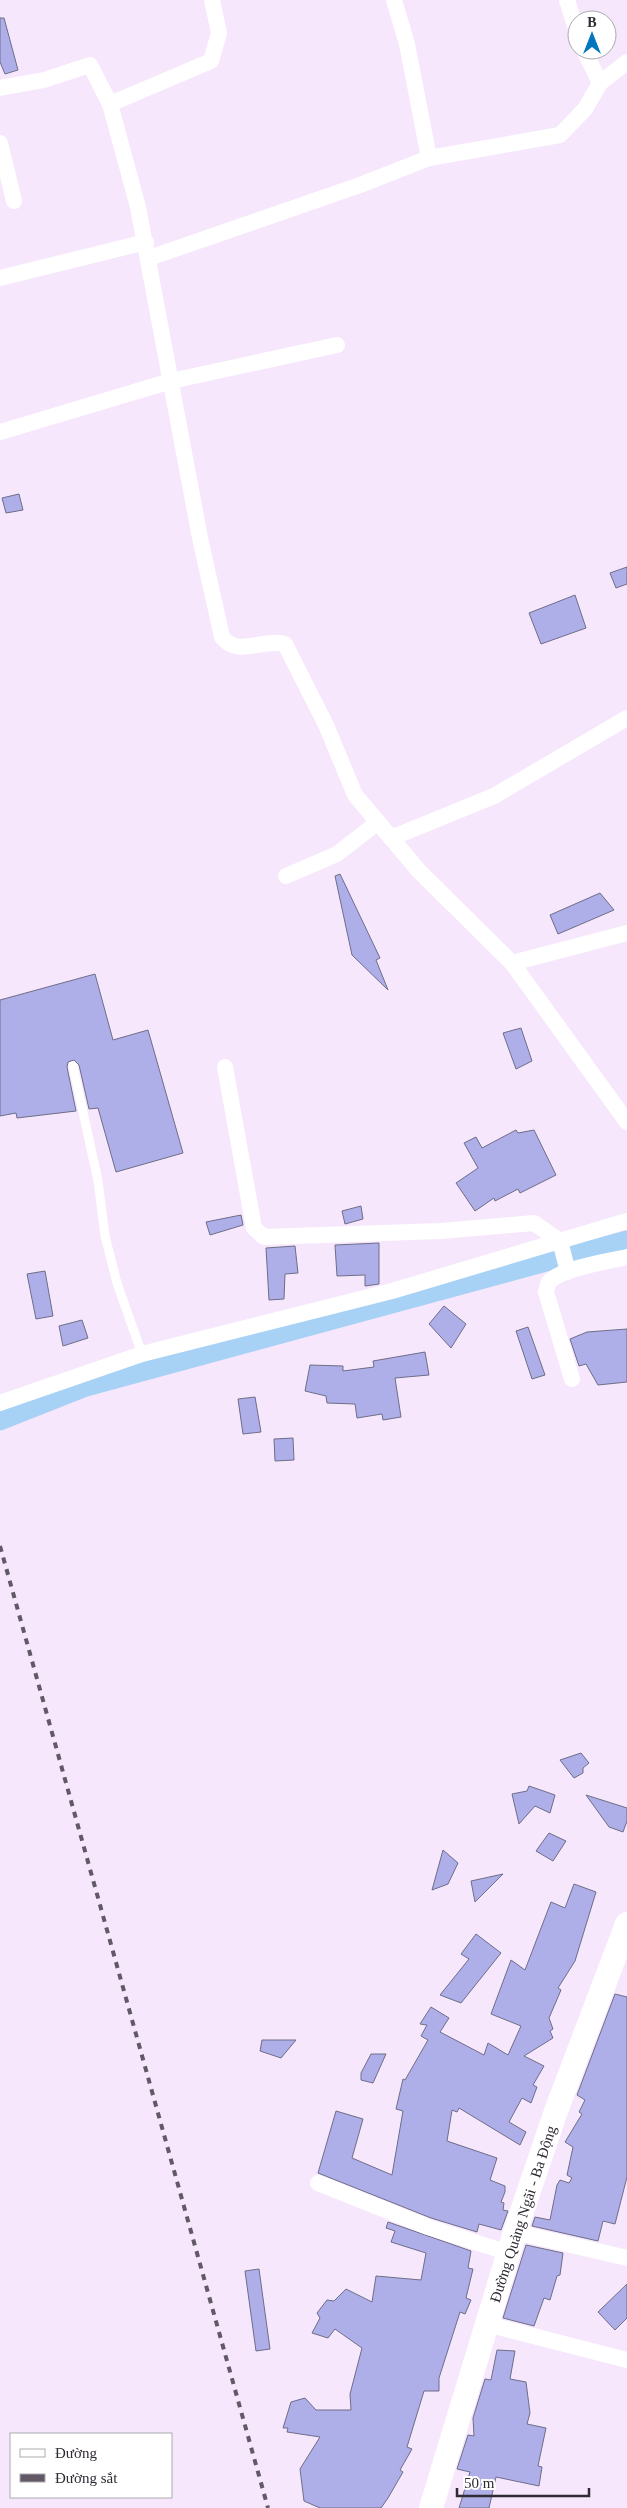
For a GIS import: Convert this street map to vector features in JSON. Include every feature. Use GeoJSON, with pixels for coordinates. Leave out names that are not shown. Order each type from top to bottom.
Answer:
{"type":"FeatureCollection","features":[{"type":"Feature","properties":{"kind":"main road","name":"Đường Quảng Ngãi - Ba Động"},"geometry":{"type":"LineString","coordinates":[[432,2508],[512,2242],[556,2111],[624,1936]]}},
{"type":"Feature","properties":{"kind":"street"},"geometry":{"type":"LineString","coordinates":[[110,104],[211,61],[219,33],[212,0]]}},
{"type":"Feature","properties":{"kind":"street"},"geometry":{"type":"LineString","coordinates":[[394,0],[406,44],[430,158]]}},
{"type":"Feature","properties":{"kind":"street"},"geometry":{"type":"LineString","coordinates":[[589,60],[600,83]]}},
{"type":"Feature","properties":{"kind":"street"},"geometry":{"type":"LineString","coordinates":[[0,278],[147,250],[360,185],[430,158],[560,135],[585,109],[600,83],[627,62]]}},
{"type":"Feature","properties":{"kind":"street"},"geometry":{"type":"LineString","coordinates":[[0,88],[44,80],[90,65],[110,104],[147,250],[200,538],[222,637],[235,648],[275,642],[285,644],[326,725],[352,789],[419,872],[512,963],[627,1122]]}},
{"type":"Feature","properties":{"kind":"street"},"geometry":{"type":"LineString","coordinates":[[0,143],[14,201]]}},
{"type":"Feature","properties":{"kind":"street"},"geometry":{"type":"LineString","coordinates":[[0,432],[171,381],[337,345]]}},
{"type":"Feature","properties":{"kind":"street"},"geometry":{"type":"LineString","coordinates":[[391,838],[494,796],[627,718]]}},
{"type":"Feature","properties":{"kind":"street"},"geometry":{"type":"LineString","coordinates":[[286,876],[337,854],[378,822]]}},
{"type":"Feature","properties":{"kind":"street"},"geometry":{"type":"LineString","coordinates":[[512,963],[627,933]]}},
{"type":"Feature","properties":{"kind":"street"},"geometry":{"type":"LineString","coordinates":[[225,1067],[254,1228],[264,1237],[441,1231],[534,1223],[564,1257]]}},
{"type":"Feature","properties":{"kind":"street"},"geometry":{"type":"LineString","coordinates":[[572,1379],[546,1292],[564,1257],[627,1221]]}},
{"type":"Feature","properties":{"kind":"street"},"geometry":{"type":"LineString","coordinates":[[0,1403],[142,1354],[392,1292],[564,1257],[627,1257]]}},
{"type":"Feature","properties":{"kind":"street"},"geometry":{"type":"LineString","coordinates":[[318,2183],[428,2227],[512,2242],[627,2258]]}},
{"type":"Feature","properties":{"kind":"street"},"geometry":{"type":"LineString","coordinates":[[487,2324],[627,2360]]}},
{"type":"Feature","properties":{"kind":"lane"},"geometry":{"type":"LineString","coordinates":[[73,1066],[98,1181],[104,1236],[117,1283],[142,1354]]}},
{"type":"Feature","properties":{"kind":"building"},"geometry":{"type":"Polygon","coordinates":[[[0,18],[4,18],[18,70],[5,74],[0,62],[0,18]]]}},
{"type":"Feature","properties":{"kind":"building"},"geometry":{"type":"Polygon","coordinates":[[[19,494],[23,510],[6,513],[2,498],[19,494]]]}},
{"type":"Feature","properties":{"kind":"building"},"geometry":{"type":"Polygon","coordinates":[[[627,567],[627,584],[616,588],[610,573],[627,567]]]}},
{"type":"Feature","properties":{"kind":"building"},"geometry":{"type":"Polygon","coordinates":[[[575,595],[586,628],[541,644],[529,613],[575,595]]]}},
{"type":"Feature","properties":{"kind":"building"},"geometry":{"type":"Polygon","coordinates":[[[340,874],[380,958],[376,960],[388,990],[352,955],[335,876],[340,874]]]}},
{"type":"Feature","properties":{"kind":"building"},"geometry":{"type":"Polygon","coordinates":[[[600,893],[614,910],[558,934],[550,915],[600,893]]]}},
{"type":"Feature","properties":{"kind":"building"},"geometry":{"type":"Polygon","coordinates":[[[95,974],[113,1040],[148,1030],[183,1153],[116,1172],[98,1108],[89,1109],[79,1065],[74,1060],[68,1062],[67,1067],[76,1111],[17,1118],[16,1113],[0,1116],[0,1000],[95,974]]]}},
{"type":"Feature","properties":{"kind":"building"},"geometry":{"type":"Polygon","coordinates":[[[521,1028],[532,1061],[516,1069],[503,1033],[521,1028]]]}},
{"type":"Feature","properties":{"kind":"building"},"geometry":{"type":"Polygon","coordinates":[[[516,1130],[518,1133],[534,1130],[556,1175],[520,1193],[518,1189],[495,1201],[494,1198],[475,1211],[456,1183],[478,1168],[464,1143],[476,1137],[482,1148],[516,1130]]]}},
{"type":"Feature","properties":{"kind":"building"},"geometry":{"type":"Polygon","coordinates":[[[361,1206],[363,1219],[345,1224],[342,1211],[361,1206]]]}},
{"type":"Feature","properties":{"kind":"building"},"geometry":{"type":"Polygon","coordinates":[[[241,1215],[243,1225],[210,1235],[206,1222],[241,1215]]]}},
{"type":"Feature","properties":{"kind":"building"},"geometry":{"type":"Polygon","coordinates":[[[379,1243],[379,1284],[365,1286],[365,1275],[337,1276],[335,1245],[379,1243]]]}},
{"type":"Feature","properties":{"kind":"building"},"geometry":{"type":"Polygon","coordinates":[[[295,1246],[298,1273],[285,1274],[284,1299],[269,1300],[266,1248],[295,1246]]]}},
{"type":"Feature","properties":{"kind":"building"},"geometry":{"type":"Polygon","coordinates":[[[45,1271],[53,1316],[36,1319],[27,1274],[45,1271]]]}},
{"type":"Feature","properties":{"kind":"building"},"geometry":{"type":"Polygon","coordinates":[[[444,1306],[466,1324],[451,1348],[429,1324],[444,1306]]]}},
{"type":"Feature","properties":{"kind":"building"},"geometry":{"type":"Polygon","coordinates":[[[82,1320],[88,1338],[63,1346],[59,1326],[82,1320]]]}},
{"type":"Feature","properties":{"kind":"building"},"geometry":{"type":"Polygon","coordinates":[[[528,1327],[545,1375],[532,1379],[516,1331],[528,1327]]]}},
{"type":"Feature","properties":{"kind":"building"},"geometry":{"type":"Polygon","coordinates":[[[627,1329],[627,1382],[598,1385],[586,1364],[579,1366],[570,1339],[587,1332],[627,1329]]]}},
{"type":"Feature","properties":{"kind":"building"},"geometry":{"type":"Polygon","coordinates":[[[425,1352],[429,1375],[395,1378],[401,1417],[383,1420],[382,1414],[357,1418],[355,1404],[327,1403],[326,1396],[305,1391],[310,1365],[343,1366],[343,1371],[374,1367],[373,1361],[425,1352]]]}},
{"type":"Feature","properties":{"kind":"building"},"geometry":{"type":"Polygon","coordinates":[[[255,1397],[261,1432],[243,1434],[238,1399],[255,1397]]]}},
{"type":"Feature","properties":{"kind":"building"},"geometry":{"type":"Polygon","coordinates":[[[293,1438],[294,1460],[275,1461],[274,1439],[293,1438]]]}},
{"type":"Feature","properties":{"kind":"building"},"geometry":{"type":"Polygon","coordinates":[[[581,1753],[589,1763],[583,1768],[583,1773],[574,1778],[560,1760],[581,1753]]]}},
{"type":"Feature","properties":{"kind":"building"},"geometry":{"type":"Polygon","coordinates":[[[529,1786],[555,1795],[550,1813],[535,1806],[519,1824],[512,1794],[527,1791],[529,1786]]]}},
{"type":"Feature","properties":{"kind":"building"},"geometry":{"type":"Polygon","coordinates":[[[586,1795],[627,1808],[627,1821],[623,1832],[609,1827],[586,1795]]]}},
{"type":"Feature","properties":{"kind":"building"},"geometry":{"type":"Polygon","coordinates":[[[549,1833],[566,1841],[553,1861],[536,1851],[549,1833]]]}},
{"type":"Feature","properties":{"kind":"building"},"geometry":{"type":"Polygon","coordinates":[[[443,1850],[458,1863],[448,1884],[432,1890],[443,1850]]]}},
{"type":"Feature","properties":{"kind":"building"},"geometry":{"type":"Polygon","coordinates":[[[503,1874],[475,1902],[471,1881],[503,1874]]]}},
{"type":"Feature","properties":{"kind":"building"},"geometry":{"type":"Polygon","coordinates":[[[574,1884],[596,1892],[575,1961],[558,1988],[561,1990],[549,2018],[553,2029],[550,2031],[553,2038],[524,2056],[544,2066],[533,2085],[537,2087],[531,2103],[522,2098],[509,2122],[526,2132],[520,2145],[459,2108],[457,2112],[452,2110],[447,2141],[497,2158],[490,2180],[505,2186],[501,2202],[504,2203],[503,2210],[508,2211],[501,2230],[479,2224],[477,2232],[431,2218],[318,2173],[336,2111],[363,2119],[352,2158],[392,2175],[403,2111],[396,2109],[403,2079],[405,2080],[428,2040],[421,2036],[427,2025],[420,2024],[431,2007],[449,2018],[440,2032],[484,2055],[488,2043],[508,2055],[521,2026],[491,2014],[511,1960],[525,1970],[551,1902],[565,1908],[574,1884]]]}},
{"type":"Feature","properties":{"kind":"building"},"geometry":{"type":"Polygon","coordinates":[[[476,1934],[501,1953],[461,2003],[440,1995],[469,1959],[461,1954],[476,1934]]]}},
{"type":"Feature","properties":{"kind":"building"},"geometry":{"type":"Polygon","coordinates":[[[615,1994],[627,1997],[627,2177],[615,2224],[603,2221],[598,2241],[532,2226],[535,2217],[550,2220],[557,2185],[560,2180],[569,2183],[572,2178],[567,2175],[573,2147],[565,2142],[582,2114],[579,2112],[585,2100],[577,2095],[615,1994]]]}},
{"type":"Feature","properties":{"kind":"building"},"geometry":{"type":"Polygon","coordinates":[[[262,2040],[296,2040],[281,2058],[260,2051],[262,2040]]]}},
{"type":"Feature","properties":{"kind":"building"},"geometry":{"type":"Polygon","coordinates":[[[371,2054],[386,2054],[373,2083],[361,2080],[361,2073],[371,2054]]]}},
{"type":"Feature","properties":{"kind":"building"},"geometry":{"type":"Polygon","coordinates":[[[388,2222],[471,2251],[468,2268],[473,2269],[466,2298],[471,2300],[465,2314],[460,2312],[439,2378],[439,2391],[424,2391],[407,2447],[412,2449],[400,2470],[403,2472],[381,2508],[320,2508],[304,2501],[300,2469],[320,2437],[287,2432],[288,2428],[283,2428],[291,2402],[305,2398],[316,2410],[351,2410],[350,2394],[362,2348],[335,2329],[328,2338],[312,2333],[320,2318],[317,2313],[327,2300],[334,2301],[346,2289],[372,2302],[376,2276],[421,2280],[426,2253],[391,2242],[395,2231],[386,2228],[388,2222]]]}},
{"type":"Feature","properties":{"kind":"building"},"geometry":{"type":"Polygon","coordinates":[[[526,2245],[563,2253],[560,2275],[557,2276],[550,2300],[544,2298],[534,2326],[503,2318],[526,2245]]]}},
{"type":"Feature","properties":{"kind":"building"},"geometry":{"type":"Polygon","coordinates":[[[259,2269],[270,2349],[256,2351],[245,2271],[259,2269]]]}},
{"type":"Feature","properties":{"kind":"building"},"geometry":{"type":"Polygon","coordinates":[[[627,2284],[627,2318],[615,2330],[598,2312],[627,2284]]]}},
{"type":"Feature","properties":{"kind":"building"},"geometry":{"type":"Polygon","coordinates":[[[497,2350],[515,2351],[510,2379],[526,2382],[530,2413],[527,2424],[546,2428],[538,2466],[542,2467],[539,2486],[496,2477],[489,2508],[459,2508],[470,2472],[457,2469],[468,2435],[474,2436],[473,2418],[485,2379],[491,2380],[497,2350]]]}},
{"type":"Feature","properties":{"kind":"waterway"},"geometry":{"type":"LineString","coordinates":[[0,1421],[86,1387],[627,1240]]}},
{"type":"Feature","properties":{"kind":"railway"},"geometry":{"type":"LineString","coordinates":[[0,1546],[268,2508]]}}]}
